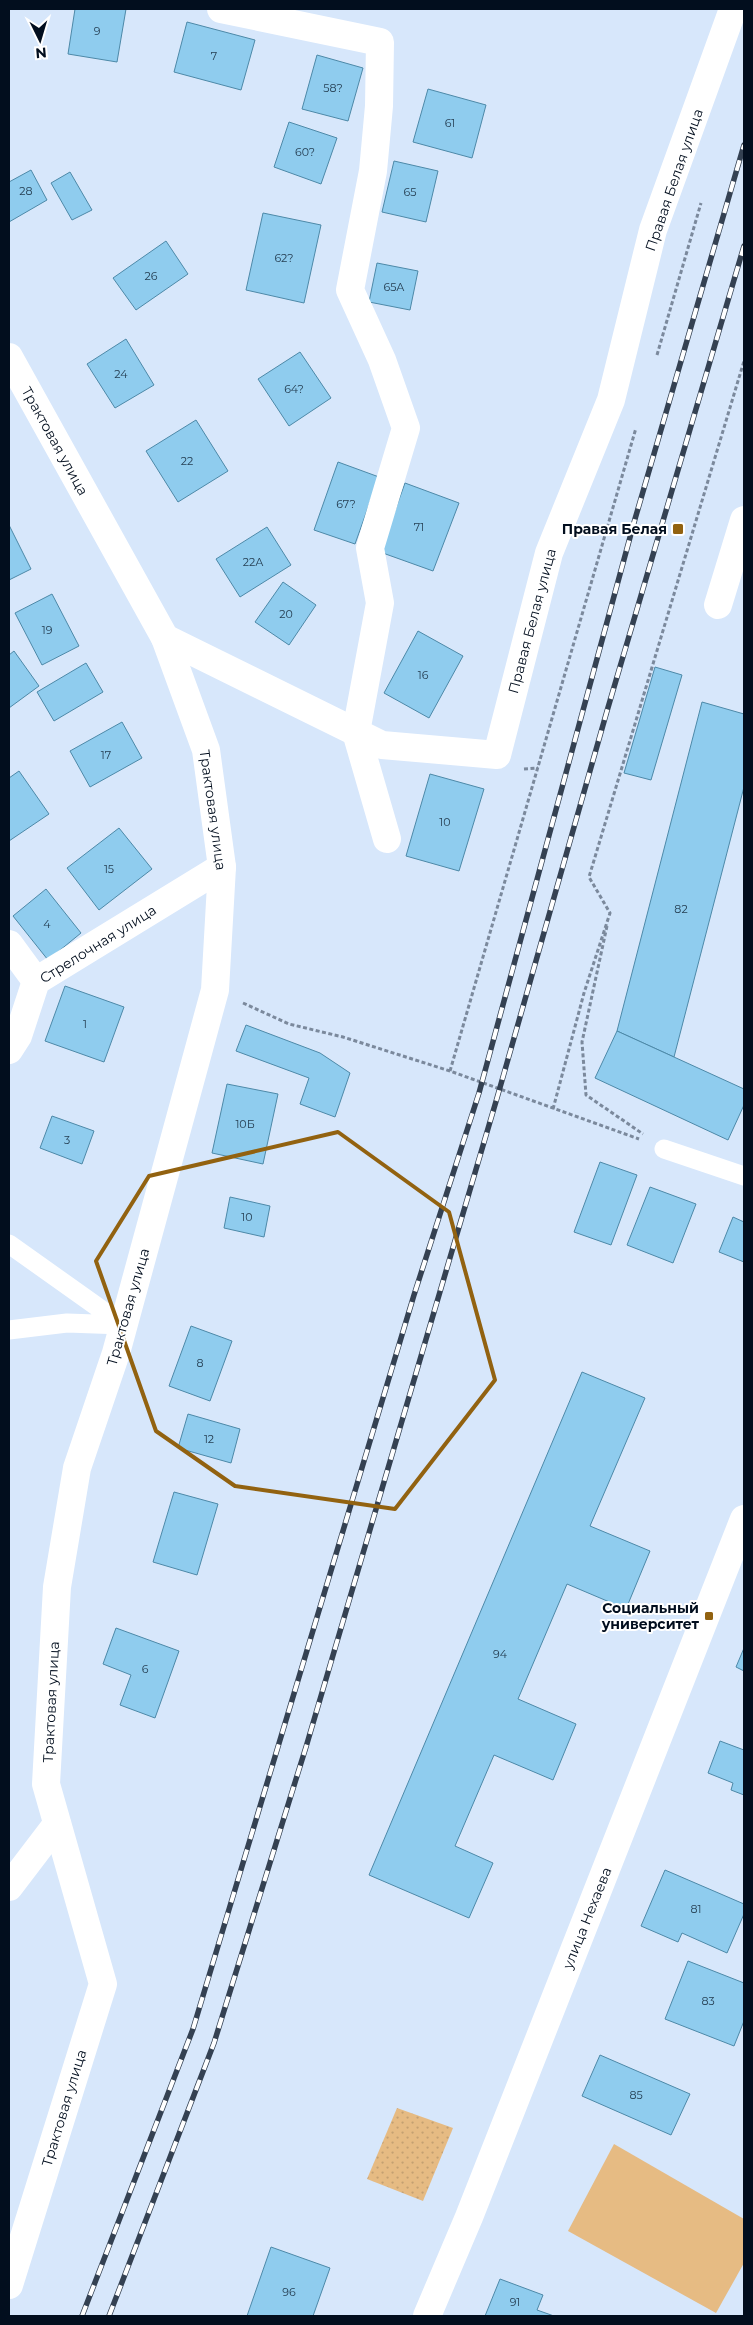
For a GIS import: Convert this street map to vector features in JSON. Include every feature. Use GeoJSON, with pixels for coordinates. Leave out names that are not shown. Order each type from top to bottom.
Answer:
{"type":"FeatureCollection","features":[{"type":"Feature","properties":{"kind":"street"},"geometry":{"type":"LineString","coordinates":[[221,9],[380,42],[379,106],[373,171],[350,290],[382,360],[406,428],[370,548],[380,603],[356,732],[387,839]]}},
{"type":"Feature","properties":{"kind":"street","name":"Правая Белая улица"},"geometry":{"type":"LineString","coordinates":[[165,638],[382,745],[497,755],[548,553],[611,400],[653,230],[734,9]]}},
{"type":"Feature","properties":{"kind":"street","name":"Трактовая улица"},"geometry":{"type":"LineString","coordinates":[[9,357],[165,638],[206,750],[222,867],[215,990],[123,1325],[77,1468],[57,1587],[46,1784],[103,1984],[9,2285]]}},
{"type":"Feature","properties":{"kind":"street"},"geometry":{"type":"LineString","coordinates":[[718,605],[744,520]]}},
{"type":"Feature","properties":{"kind":"street","name":"Стрелочная улица"},"geometry":{"type":"LineString","coordinates":[[9,1050],[18,1036],[36,982],[222,867]]}},
{"type":"Feature","properties":{"kind":"street"},"geometry":{"type":"LineString","coordinates":[[9,944],[36,982]]}},
{"type":"Feature","properties":{"kind":"street","name":"улица Нехаева"},"geometry":{"type":"LineString","coordinates":[[427,2316],[469,2217],[744,1519]]}},
{"type":"Feature","properties":{"kind":"street"},"geometry":{"type":"LineString","coordinates":[[9,1887],[57,1824]]}},
{"type":"Feature","properties":{"kind":"lane"},"geometry":{"type":"LineString","coordinates":[[664,1148],[744,1176]]}},
{"type":"Feature","properties":{"kind":"lane"},"geometry":{"type":"LineString","coordinates":[[9,1244],[123,1325]]}},
{"type":"Feature","properties":{"kind":"lane"},"geometry":{"type":"LineString","coordinates":[[9,1330],[67,1323],[123,1325]]}},
{"type":"Feature","properties":{"kind":"path"},"geometry":{"type":"LineString","coordinates":[[657,356],[701,203]]}},
{"type":"Feature","properties":{"kind":"path"},"geometry":{"type":"LineString","coordinates":[[664,1148],[586,1095],[582,1042],[600,970],[610,913],[589,877],[744,361]]}},
{"type":"Feature","properties":{"kind":"path"},"geometry":{"type":"LineString","coordinates":[[450,1071],[478,969],[638,423]]}},
{"type":"Feature","properties":{"kind":"path"},"geometry":{"type":"LineString","coordinates":[[553,1109],[584,994],[610,913]]}},
{"type":"Feature","properties":{"kind":"path"},"geometry":{"type":"LineString","coordinates":[[215,990],[290,1024],[343,1037],[450,1071],[664,1148]]}},
{"type":"Feature","properties":{"kind":"highlighted area"},"geometry":{"type":"Polygon","coordinates":[[[338,1132],[449,1212],[495,1380],[395,1509],[235,1486],[156,1431],[96,1261],[149,1176],[338,1132]]]}},
{"type":"Feature","properties":{"kind":"shaded area"},"geometry":{"type":"Polygon","coordinates":[[[397,2108],[453,2128],[423,2201],[367,2179],[397,2108]]]}},
{"type":"Feature","properties":{"kind":"shaded area"},"geometry":{"type":"Polygon","coordinates":[[[614,2144],[744,2219],[744,2263],[716,2313],[568,2231],[614,2144]]]}},
{"type":"Feature","properties":{"kind":"building"},"geometry":{"type":"Polygon","coordinates":[[[75,9],[126,9],[117,62],[68,54],[75,9]]]}},
{"type":"Feature","properties":{"kind":"building"},"geometry":{"type":"Polygon","coordinates":[[[187,22],[255,40],[241,90],[174,72],[187,22]]]}},
{"type":"Feature","properties":{"kind":"building"},"geometry":{"type":"Polygon","coordinates":[[[317,55],[363,68],[348,121],[302,109],[317,55]]]}},
{"type":"Feature","properties":{"kind":"building"},"geometry":{"type":"Polygon","coordinates":[[[428,89],[486,105],[472,158],[413,142],[428,89]]]}},
{"type":"Feature","properties":{"kind":"building"},"geometry":{"type":"Polygon","coordinates":[[[289,122],[337,138],[321,184],[274,167],[289,122]]]}},
{"type":"Feature","properties":{"kind":"building"},"geometry":{"type":"Polygon","coordinates":[[[394,161],[438,171],[426,222],[382,212],[394,161]]]}},
{"type":"Feature","properties":{"kind":"building"},"geometry":{"type":"Polygon","coordinates":[[[31,170],[47,200],[9,222],[9,182],[31,170]]]}},
{"type":"Feature","properties":{"kind":"building"},"geometry":{"type":"Polygon","coordinates":[[[70,172],[92,210],[72,220],[51,183],[70,172]]]}},
{"type":"Feature","properties":{"kind":"building"},"geometry":{"type":"Polygon","coordinates":[[[263,213],[321,225],[304,303],[246,290],[263,213]]]}},
{"type":"Feature","properties":{"kind":"building"},"geometry":{"type":"Polygon","coordinates":[[[166,241],[188,274],[136,310],[113,278],[166,241]]]}},
{"type":"Feature","properties":{"kind":"building"},"geometry":{"type":"Polygon","coordinates":[[[377,263],[418,271],[410,310],[369,302],[377,263]]]}},
{"type":"Feature","properties":{"kind":"building"},"geometry":{"type":"Polygon","coordinates":[[[126,339],[154,385],[115,408],[87,364],[126,339]]]}},
{"type":"Feature","properties":{"kind":"building"},"geometry":{"type":"Polygon","coordinates":[[[300,352],[331,398],[289,426],[258,379],[300,352]]]}},
{"type":"Feature","properties":{"kind":"building"},"geometry":{"type":"Polygon","coordinates":[[[196,420],[228,471],[178,502],[146,451],[196,420]]]}},
{"type":"Feature","properties":{"kind":"building"},"geometry":{"type":"Polygon","coordinates":[[[338,462],[379,477],[355,544],[314,530],[338,462]]]}},
{"type":"Feature","properties":{"kind":"building"},"geometry":{"type":"Polygon","coordinates":[[[405,483],[459,503],[433,571],[380,552],[405,483]]]}},
{"type":"Feature","properties":{"kind":"building"},"geometry":{"type":"Polygon","coordinates":[[[9,525],[31,569],[9,580],[9,525]]]}},
{"type":"Feature","properties":{"kind":"building"},"geometry":{"type":"Polygon","coordinates":[[[267,527],[291,565],[240,597],[216,559],[267,527]]]}},
{"type":"Feature","properties":{"kind":"building"},"geometry":{"type":"Polygon","coordinates":[[[283,582],[316,605],[289,645],[255,622],[283,582]]]}},
{"type":"Feature","properties":{"kind":"building"},"geometry":{"type":"Polygon","coordinates":[[[52,594],[79,646],[42,665],[15,613],[52,594]]]}},
{"type":"Feature","properties":{"kind":"building"},"geometry":{"type":"Polygon","coordinates":[[[418,631],[463,656],[429,718],[384,693],[418,631]]]}},
{"type":"Feature","properties":{"kind":"building"},"geometry":{"type":"Polygon","coordinates":[[[14,651],[39,686],[9,708],[9,655],[14,651]]]}},
{"type":"Feature","properties":{"kind":"building"},"geometry":{"type":"Polygon","coordinates":[[[86,663],[103,692],[54,721],[37,692],[86,663]]]}},
{"type":"Feature","properties":{"kind":"building"},"geometry":{"type":"Polygon","coordinates":[[[655,667],[682,675],[651,780],[624,773],[655,667]]]}},
{"type":"Feature","properties":{"kind":"building"},"geometry":{"type":"Polygon","coordinates":[[[702,702],[744,714],[744,787],[674,1057],[617,1031],[702,702]]]}},
{"type":"Feature","properties":{"kind":"building"},"geometry":{"type":"Polygon","coordinates":[[[122,722],[142,758],[90,787],[70,751],[122,722]]]}},
{"type":"Feature","properties":{"kind":"building"},"geometry":{"type":"Polygon","coordinates":[[[19,771],[49,814],[9,841],[9,778],[19,771]]]}},
{"type":"Feature","properties":{"kind":"building"},"geometry":{"type":"Polygon","coordinates":[[[430,774],[484,789],[459,871],[406,856],[430,774]]]}},
{"type":"Feature","properties":{"kind":"building"},"geometry":{"type":"Polygon","coordinates":[[[119,828],[152,869],[99,910],[67,868],[119,828]]]}},
{"type":"Feature","properties":{"kind":"building"},"geometry":{"type":"Polygon","coordinates":[[[46,889],[81,933],[48,960],[13,916],[46,889]]]}},
{"type":"Feature","properties":{"kind":"building"},"geometry":{"type":"Polygon","coordinates":[[[65,986],[124,1007],[104,1062],[45,1041],[65,986]]]}},
{"type":"Feature","properties":{"kind":"building"},"geometry":{"type":"Polygon","coordinates":[[[246,1025],[320,1053],[350,1073],[335,1117],[300,1104],[309,1078],[236,1051],[246,1025]]]}},
{"type":"Feature","properties":{"kind":"building"},"geometry":{"type":"Polygon","coordinates":[[[617,1031],[744,1089],[744,1105],[728,1140],[595,1078],[617,1031]]]}},
{"type":"Feature","properties":{"kind":"building"},"geometry":{"type":"Polygon","coordinates":[[[227,1084],[278,1094],[263,1164],[212,1153],[227,1084]]]}},
{"type":"Feature","properties":{"kind":"building"},"geometry":{"type":"Polygon","coordinates":[[[52,1116],[94,1131],[82,1164],[40,1148],[52,1116]]]}},
{"type":"Feature","properties":{"kind":"building"},"geometry":{"type":"Polygon","coordinates":[[[600,1162],[637,1175],[611,1245],[574,1232],[600,1162]]]}},
{"type":"Feature","properties":{"kind":"building"},"geometry":{"type":"Polygon","coordinates":[[[650,1187],[696,1204],[673,1263],[627,1245],[650,1187]]]}},
{"type":"Feature","properties":{"kind":"building"},"geometry":{"type":"Polygon","coordinates":[[[230,1197],[270,1206],[264,1237],[224,1228],[230,1197]]]}},
{"type":"Feature","properties":{"kind":"building"},"geometry":{"type":"Polygon","coordinates":[[[733,1217],[744,1222],[744,1262],[719,1252],[733,1217]]]}},
{"type":"Feature","properties":{"kind":"building"},"geometry":{"type":"Polygon","coordinates":[[[191,1326],[232,1341],[210,1401],[169,1386],[191,1326]]]}},
{"type":"Feature","properties":{"kind":"building"},"geometry":{"type":"Polygon","coordinates":[[[582,1372],[645,1398],[590,1526],[650,1551],[626,1609],[567,1584],[518,1699],[576,1724],[553,1780],[494,1755],[455,1846],[493,1863],[469,1918],[369,1875],[582,1372]]]}},
{"type":"Feature","properties":{"kind":"building"},"geometry":{"type":"Polygon","coordinates":[[[188,1414],[240,1429],[231,1463],[178,1448],[188,1414]]]}},
{"type":"Feature","properties":{"kind":"building"},"geometry":{"type":"Polygon","coordinates":[[[174,1492],[218,1504],[197,1575],[153,1562],[174,1492]]]}},
{"type":"Feature","properties":{"kind":"building"},"geometry":{"type":"Polygon","coordinates":[[[116,1628],[179,1651],[155,1718],[120,1705],[131,1675],[103,1664],[116,1628]]]}},
{"type":"Feature","properties":{"kind":"building"},"geometry":{"type":"Polygon","coordinates":[[[744,1648],[744,1671],[736,1667],[744,1648]]]}},
{"type":"Feature","properties":{"kind":"building"},"geometry":{"type":"Polygon","coordinates":[[[720,1741],[744,1750],[744,1795],[731,1790],[733,1783],[708,1773],[720,1741]]]}},
{"type":"Feature","properties":{"kind":"building"},"geometry":{"type":"Polygon","coordinates":[[[665,1870],[744,1904],[744,1914],[727,1953],[682,1933],[678,1942],[641,1926],[665,1870]]]}},
{"type":"Feature","properties":{"kind":"building"},"geometry":{"type":"Polygon","coordinates":[[[688,1961],[744,1983],[744,2021],[734,2046],[665,2019],[688,1961]]]}},
{"type":"Feature","properties":{"kind":"building"},"geometry":{"type":"Polygon","coordinates":[[[600,2055],[690,2094],[671,2135],[582,2096],[600,2055]]]}},
{"type":"Feature","properties":{"kind":"building"},"geometry":{"type":"Polygon","coordinates":[[[271,2247],[330,2268],[313,2316],[247,2316],[271,2247]]]}},
{"type":"Feature","properties":{"kind":"building"},"geometry":{"type":"Polygon","coordinates":[[[500,2279],[543,2295],[537,2310],[554,2316],[485,2316],[500,2279]]]}},
{"type":"Feature","properties":{"kind":"railway"},"geometry":{"type":"LineString","coordinates":[[82,2316],[193,2029],[414,1295],[479,1093],[635,519],[744,145]]}},
{"type":"Feature","properties":{"kind":"railway"},"geometry":{"type":"LineString","coordinates":[[109,2316],[214,2043],[306,1747],[497,1098],[607,711],[744,246]]}},
{"type":"Feature","properties":{"kind":"place","name":"Правая Белая"},"geometry":{"type":"Point","coordinates":[678,529]}},
{"type":"Feature","properties":{"kind":"place","name":"Социальный университет"},"geometry":{"type":"Point","coordinates":[709,1616]}}]}
